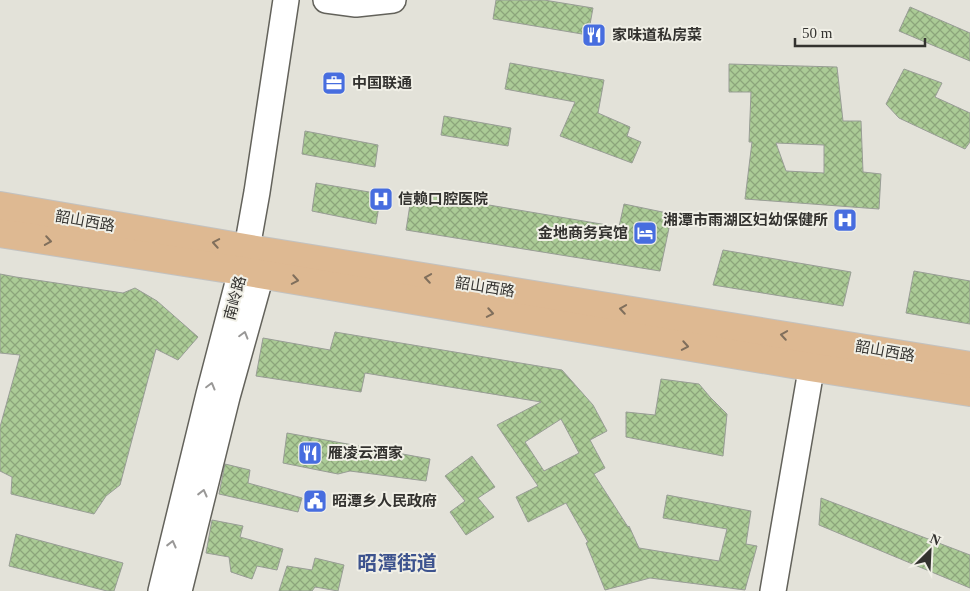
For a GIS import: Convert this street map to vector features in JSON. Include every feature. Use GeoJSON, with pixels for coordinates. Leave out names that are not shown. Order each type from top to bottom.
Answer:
{"type":"FeatureCollection","features":[{"type":"Feature","properties":{"kind":"main road","name":"韶山西路"},"geometry":{"type":"LineString","coordinates":[[0,206],[253,261],[810,367],[970,392]]}},
{"type":"Feature","properties":{"kind":"main road","name":"韶山西路"},"geometry":{"type":"LineString","coordinates":[[0,233],[253,261],[816,340],[970,366]]}},
{"type":"Feature","properties":{"kind":"street","name":"南岭路"},"geometry":{"type":"LineString","coordinates":[[160,591],[209,394],[253,261],[258,192],[286,0]]}},
{"type":"Feature","properties":{"kind":"street","name":"南岭路"},"geometry":{"type":"LineString","coordinates":[[179,591],[227,397],[299,0]]}},
{"type":"Feature","properties":{"kind":"street"},"geometry":{"type":"LineString","coordinates":[[326,0],[356,4],[393,0]]}},
{"type":"Feature","properties":{"kind":"street"},"geometry":{"type":"LineString","coordinates":[[773,591],[816,340]]}},
{"type":"Feature","properties":{"kind":"building"},"geometry":{"type":"Polygon","coordinates":[[[496,0],[544,0],[593,8],[588,35],[493,19],[496,0]]]}},
{"type":"Feature","properties":{"kind":"building"},"geometry":{"type":"Polygon","coordinates":[[[910,7],[970,33],[970,61],[899,31],[910,7]]]}},
{"type":"Feature","properties":{"kind":"building"},"geometry":{"type":"Polygon","coordinates":[[[510,63],[604,80],[598,113],[630,127],[627,136],[641,142],[632,163],[560,136],[575,102],[505,89],[510,63]]]}},
{"type":"Feature","properties":{"kind":"building"},"geometry":{"type":"Polygon","coordinates":[[[729,64],[837,67],[843,121],[861,121],[863,172],[881,174],[879,209],[745,199],[752,142],[749,142],[751,92],[729,92],[729,64]],[[776,143],[786,171],[824,173],[824,145],[776,143]]]}},
{"type":"Feature","properties":{"kind":"building"},"geometry":{"type":"Polygon","coordinates":[[[904,69],[942,83],[935,97],[970,113],[970,142],[965,149],[899,118],[886,104],[904,69]]]}},
{"type":"Feature","properties":{"kind":"building"},"geometry":{"type":"Polygon","coordinates":[[[444,116],[511,128],[508,146],[441,135],[444,116]]]}},
{"type":"Feature","properties":{"kind":"building"},"geometry":{"type":"Polygon","coordinates":[[[305,131],[378,145],[375,167],[302,154],[305,131]]]}},
{"type":"Feature","properties":{"kind":"building"},"geometry":{"type":"Polygon","coordinates":[[[316,183],[381,194],[376,224],[312,211],[316,183]]]}},
{"type":"Feature","properties":{"kind":"building"},"geometry":{"type":"Polygon","coordinates":[[[412,192],[619,227],[624,204],[672,214],[660,271],[406,230],[412,192]]]}},
{"type":"Feature","properties":{"kind":"building"},"geometry":{"type":"Polygon","coordinates":[[[723,250],[851,272],[843,306],[713,285],[723,250]]]}},
{"type":"Feature","properties":{"kind":"building"},"geometry":{"type":"Polygon","coordinates":[[[914,271],[970,281],[970,324],[906,313],[914,271]]]}},
{"type":"Feature","properties":{"kind":"building"},"geometry":{"type":"Polygon","coordinates":[[[0,274],[123,293],[135,288],[157,301],[198,337],[178,360],[156,349],[120,485],[106,496],[94,514],[11,494],[12,477],[0,471],[0,427],[20,355],[0,353],[0,274]]]}},
{"type":"Feature","properties":{"kind":"building"},"geometry":{"type":"Polygon","coordinates":[[[335,332],[562,370],[593,405],[607,431],[590,440],[605,468],[594,474],[629,526],[639,548],[719,561],[727,529],[663,518],[667,495],[751,511],[746,544],[757,546],[745,590],[650,578],[605,590],[586,543],[588,542],[566,503],[528,522],[516,497],[538,486],[497,425],[541,402],[365,373],[361,392],[256,376],[263,338],[330,350],[335,332]],[[561,419],[525,442],[544,471],[579,453],[561,419]]]}},
{"type":"Feature","properties":{"kind":"building"},"geometry":{"type":"Polygon","coordinates":[[[661,379],[699,384],[727,414],[723,456],[626,437],[626,412],[655,415],[661,379]]]}},
{"type":"Feature","properties":{"kind":"building"},"geometry":{"type":"Polygon","coordinates":[[[287,433],[430,459],[426,481],[350,471],[338,474],[283,463],[287,433]]]}},
{"type":"Feature","properties":{"kind":"building"},"geometry":{"type":"Polygon","coordinates":[[[472,456],[495,487],[478,498],[494,517],[466,535],[450,512],[465,501],[445,476],[472,456]]]}},
{"type":"Feature","properties":{"kind":"building"},"geometry":{"type":"Polygon","coordinates":[[[225,464],[250,470],[248,483],[302,498],[298,512],[219,494],[225,464]]]}},
{"type":"Feature","properties":{"kind":"building"},"geometry":{"type":"Polygon","coordinates":[[[821,498],[970,555],[970,588],[819,525],[821,498]]]}},
{"type":"Feature","properties":{"kind":"building"},"geometry":{"type":"Polygon","coordinates":[[[212,520],[243,526],[240,537],[283,549],[277,570],[257,566],[252,579],[231,572],[229,557],[206,553],[212,520]]]}},
{"type":"Feature","properties":{"kind":"building"},"geometry":{"type":"Polygon","coordinates":[[[16,534],[123,563],[114,591],[107,591],[9,566],[16,534]]]}},
{"type":"Feature","properties":{"kind":"building"},"geometry":{"type":"Polygon","coordinates":[[[315,558],[344,565],[338,591],[315,587],[312,591],[279,591],[287,566],[312,570],[315,558]]]}},
{"type":"Feature","properties":{"kind":"place","name":"家味道私房菜"},"geometry":{"type":"Point","coordinates":[594,35]}},
{"type":"Feature","properties":{"kind":"place","name":"中国联通"},"geometry":{"type":"Point","coordinates":[334,83]}},
{"type":"Feature","properties":{"kind":"place","name":"信赖口腔医院"},"geometry":{"type":"Point","coordinates":[381,199]}},
{"type":"Feature","properties":{"kind":"place","name":"湘潭市雨湖区妇幼保健所"},"geometry":{"type":"Point","coordinates":[845,220]}},
{"type":"Feature","properties":{"kind":"place","name":"金地商务宾馆"},"geometry":{"type":"Point","coordinates":[645,233]}},
{"type":"Feature","properties":{"kind":"place","name":"雁凌云酒家"},"geometry":{"type":"Point","coordinates":[310,453]}},
{"type":"Feature","properties":{"kind":"place","name":"昭潭乡人民政府"},"geometry":{"type":"Point","coordinates":[315,501]}},
{"type":"Feature","properties":{"kind":"district","name":"昭潭街道"},"geometry":{"type":"Point","coordinates":[397,563]}}]}
